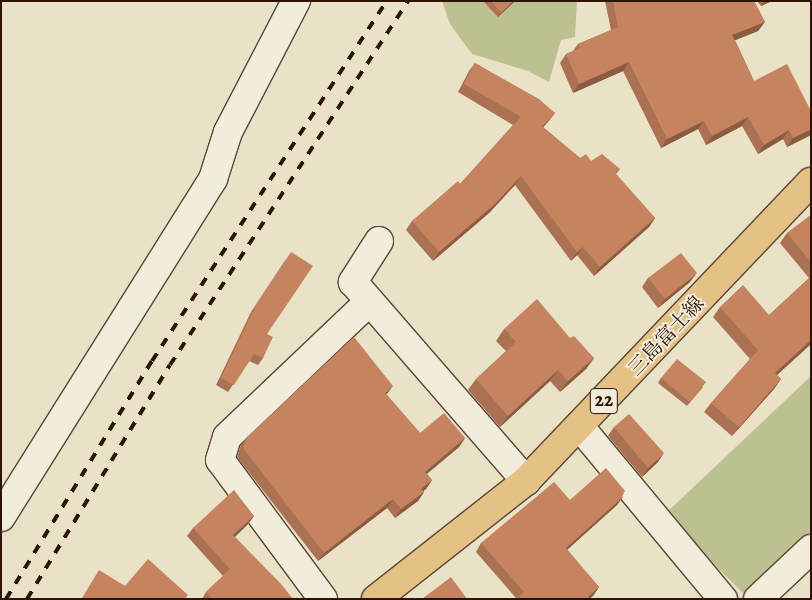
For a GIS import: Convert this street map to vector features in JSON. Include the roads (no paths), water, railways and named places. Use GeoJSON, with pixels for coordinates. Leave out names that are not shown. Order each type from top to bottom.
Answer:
{"type":"FeatureCollection","features":[{"type":"Feature","properties":{"kind":"main road","name":"三島富士線"},"geometry":{"type":"LineString","coordinates":[[376,599],[526,481],[580,427],[811,182]]}},
{"type":"Feature","properties":{"kind":"street"},"geometry":{"type":"LineString","coordinates":[[1,517],[213,179],[228,132],[296,1]]}},
{"type":"Feature","properties":{"kind":"street"},"geometry":{"type":"LineString","coordinates":[[379,241],[353,282],[526,481]]}},
{"type":"Feature","properties":{"kind":"street"},"geometry":{"type":"LineString","coordinates":[[323,599],[220,460],[227,437],[369,302]]}},
{"type":"Feature","properties":{"kind":"street"},"geometry":{"type":"LineString","coordinates":[[580,427],[723,599]]}},
{"type":"Feature","properties":{"kind":"street"},"geometry":{"type":"LineString","coordinates":[[758,599],[811,549]]}},
{"type":"Feature","properties":{"kind":"railway"},"geometry":{"type":"LineString","coordinates":[[6,599],[152,361],[387,1]]}},
{"type":"Feature","properties":{"kind":"railway"},"geometry":{"type":"LineString","coordinates":[[27,599],[170,365],[408,1]]}}]}
